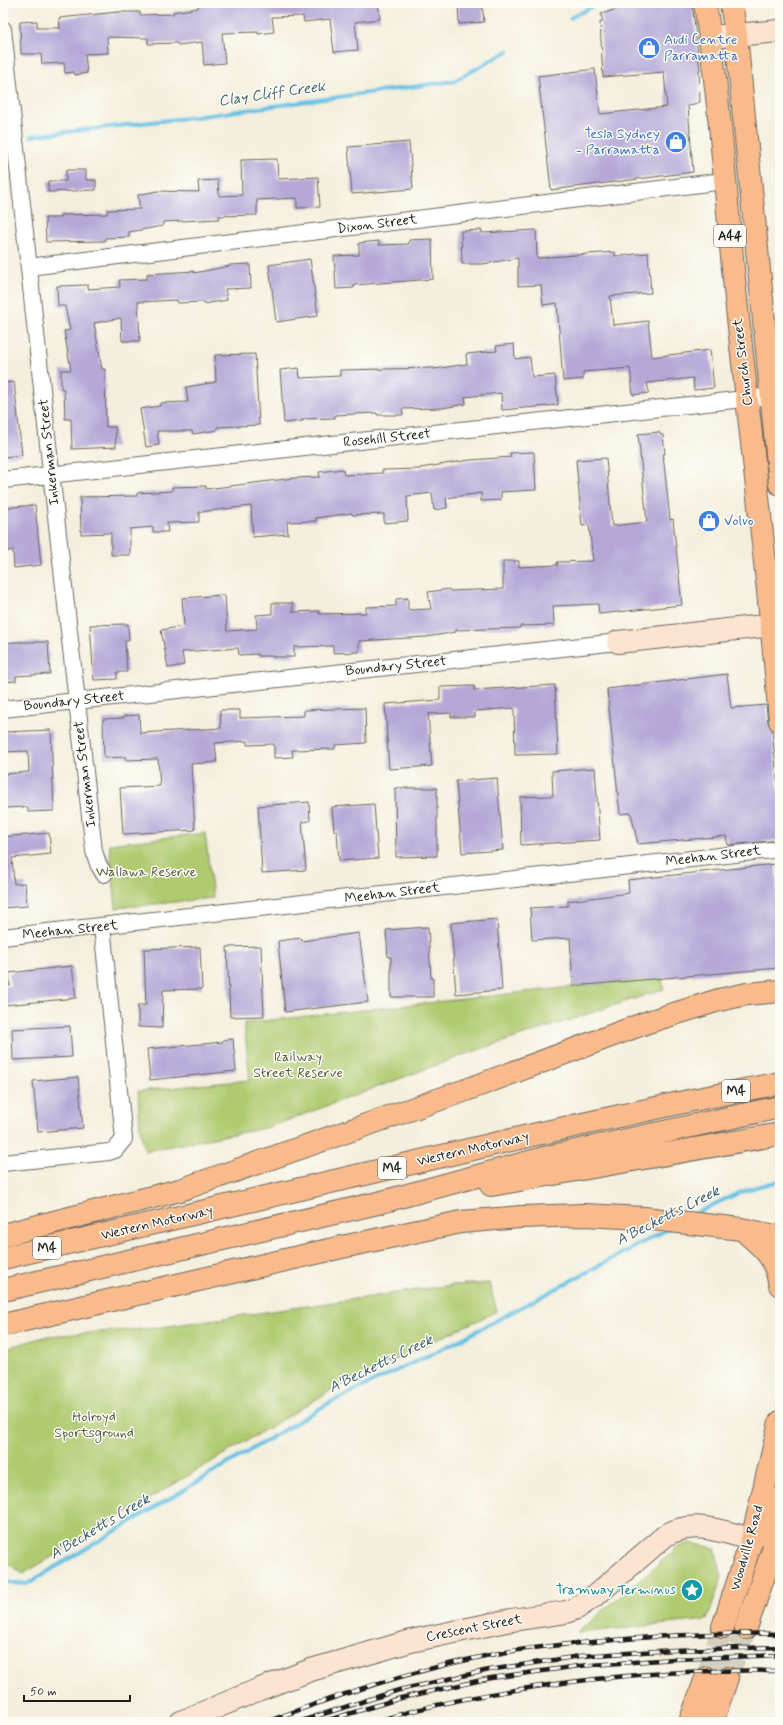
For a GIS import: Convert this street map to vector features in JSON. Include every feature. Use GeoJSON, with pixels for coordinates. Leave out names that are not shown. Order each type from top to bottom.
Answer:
{"type":"FeatureCollection","features":[{"type":"Feature","properties":{"kind":"main road","name":"Church Street"},"geometry":{"type":"LineString","coordinates":[[705,3],[710,37],[748,398],[775,594],[769,626],[780,721]]}},
{"type":"Feature","properties":{"kind":"main road","name":"Church Street"},"geometry":{"type":"LineString","coordinates":[[731,3],[736,35],[780,484]]}},
{"type":"Feature","properties":{"kind":"main road"},"geometry":{"type":"LineString","coordinates":[[3,1235],[180,1190],[466,1090],[648,1022],[719,1000],[747,994],[780,991]]}},
{"type":"Feature","properties":{"kind":"main road","name":"Western Motorway"},"geometry":{"type":"LineString","coordinates":[[3,1258],[537,1134],[693,1100],[780,1083]]}},
{"type":"Feature","properties":{"kind":"main road","name":"Western Motorway"},"geometry":{"type":"LineString","coordinates":[[3,1290],[378,1203],[543,1158],[699,1123],[780,1107]]}},
{"type":"Feature","properties":{"kind":"main road","name":"Western Motorway"},"geometry":{"type":"LineString","coordinates":[[378,1203],[545,1176],[706,1146],[780,1134]]}},
{"type":"Feature","properties":{"kind":"main road"},"geometry":{"type":"LineString","coordinates":[[3,1325],[342,1247],[461,1222],[520,1217],[584,1215],[644,1218],[741,1229],[780,1237]]}},
{"type":"Feature","properties":{"kind":"main road"},"geometry":{"type":"LineString","coordinates":[[741,1229],[768,1252],[774,1262],[780,1285]]}},
{"type":"Feature","properties":{"kind":"main road","name":"Woodville Road"},"geometry":{"type":"LineString","coordinates":[[723,1627],[752,1539],[780,1422]]}},
{"type":"Feature","properties":{"kind":"main road"},"geometry":{"type":"LineString","coordinates":[[752,1539],[763,1534],[771,1514],[780,1499]]}},
{"type":"Feature","properties":{"kind":"main road","name":"Woodville Road"},"geometry":{"type":"LineString","coordinates":[[746,1628],[780,1529]]}},
{"type":"Feature","properties":{"kind":"main road"},"geometry":{"type":"LineString","coordinates":[[690,1722],[706,1678]]}},
{"type":"Feature","properties":{"kind":"main road"},"geometry":{"type":"LineString","coordinates":[[712,1722],[727,1678]]}},
{"type":"Feature","properties":{"kind":"street","name":"Inkerman Street"},"geometry":{"type":"LineString","coordinates":[[3,29],[51,474],[94,851],[98,864],[104,874]]}},
{"type":"Feature","properties":{"kind":"street"},"geometry":{"type":"LineString","coordinates":[[710,37],[780,31]]}},
{"type":"Feature","properties":{"kind":"street","name":"Dixon Street"},"geometry":{"type":"LineString","coordinates":[[29,266],[724,181]]}},
{"type":"Feature","properties":{"kind":"street","name":"Rosehill Street"},"geometry":{"type":"LineString","coordinates":[[3,480],[771,396]]}},
{"type":"Feature","properties":{"kind":"street","name":"Boundary Street"},"geometry":{"type":"LineString","coordinates":[[3,709],[769,626]]}},
{"type":"Feature","properties":{"kind":"street","name":"Meehan Street"},"geometry":{"type":"LineString","coordinates":[[3,937],[780,849]]}},
{"type":"Feature","properties":{"kind":"street"},"geometry":{"type":"LineString","coordinates":[[3,1163],[109,1152],[119,1147],[124,1135],[102,926]]}},
{"type":"Feature","properties":{"kind":"street","name":"Crescent Street"},"geometry":{"type":"LineString","coordinates":[[180,1722],[260,1689],[304,1673],[404,1643],[463,1629],[566,1612],[577,1608],[597,1594],[666,1535],[675,1530],[696,1526],[752,1539]]}},
{"type":"Feature","properties":{"kind":"green space","name":"Wallawa Reserve"},"geometry":{"type":"Polygon","coordinates":[[[205,833],[213,898],[116,908],[109,844],[205,833]]]}},
{"type":"Feature","properties":{"kind":"green space","name":"Railway Street Reserve"},"geometry":{"type":"Polygon","coordinates":[[[662,977],[664,989],[466,1054],[270,1127],[145,1151],[140,1129],[138,1091],[250,1080],[244,1023],[662,977]]]}},
{"type":"Feature","properties":{"kind":"green space","name":"Holroyd Sportsground"},"geometry":{"type":"Polygon","coordinates":[[[489,1283],[497,1311],[335,1388],[23,1574],[3,1559],[3,1349],[48,1336],[155,1328],[452,1285],[489,1283]]]}},
{"type":"Feature","properties":{"kind":"green space"},"geometry":{"type":"Polygon","coordinates":[[[691,1543],[715,1548],[722,1577],[707,1620],[577,1633],[678,1547],[691,1543]]]}},
{"type":"Feature","properties":{"kind":"building"},"geometry":{"type":"Polygon","coordinates":[[[198,3],[378,3],[380,19],[355,22],[358,50],[334,52],[330,19],[304,22],[303,16],[272,17],[274,32],[258,34],[258,32],[222,33],[225,63],[204,65],[202,42],[178,45],[177,43],[148,44],[148,38],[107,37],[108,53],[85,54],[87,73],[75,75],[74,72],[65,73],[64,63],[42,64],[41,54],[21,54],[20,22],[37,21],[37,28],[60,28],[59,18],[118,12],[140,12],[140,15],[173,14],[173,12],[198,8],[198,3]]]}},
{"type":"Feature","properties":{"kind":"building"},"geometry":{"type":"Polygon","coordinates":[[[458,3],[482,3],[484,22],[459,24],[458,3]]]}},
{"type":"Feature","properties":{"kind":"building"},"geometry":{"type":"Polygon","coordinates":[[[626,3],[692,3],[700,70],[700,102],[688,106],[693,172],[551,190],[538,76],[595,69],[600,114],[667,107],[664,72],[603,77],[600,22],[603,22],[601,14],[627,6],[626,3]]]}},
{"type":"Feature","properties":{"kind":"building"},"geometry":{"type":"Polygon","coordinates":[[[409,142],[413,189],[352,194],[348,147],[409,142]]]}},
{"type":"Feature","properties":{"kind":"building"},"geometry":{"type":"Polygon","coordinates":[[[277,159],[278,179],[318,177],[320,207],[297,208],[297,198],[257,200],[257,215],[219,216],[219,219],[163,222],[163,226],[129,232],[129,237],[105,238],[105,241],[46,242],[45,218],[60,218],[60,215],[107,214],[107,210],[140,209],[138,195],[157,191],[199,192],[198,181],[218,180],[219,196],[242,195],[241,160],[277,159]]]}},
{"type":"Feature","properties":{"kind":"building"},"geometry":{"type":"Polygon","coordinates":[[[66,170],[86,170],[86,180],[96,180],[96,190],[48,192],[48,181],[66,181],[66,170]]]}},
{"type":"Feature","properties":{"kind":"building"},"geometry":{"type":"Polygon","coordinates":[[[482,230],[482,233],[536,230],[537,258],[615,252],[615,256],[648,253],[651,293],[610,296],[613,325],[648,321],[652,357],[710,350],[714,388],[694,390],[693,378],[647,383],[649,393],[633,395],[630,368],[583,372],[583,379],[563,381],[557,303],[543,305],[541,285],[518,286],[518,258],[483,264],[462,264],[461,231],[482,230]]]}},
{"type":"Feature","properties":{"kind":"building"},"geometry":{"type":"Polygon","coordinates":[[[432,239],[433,279],[354,285],[354,288],[336,289],[334,256],[359,255],[359,243],[379,241],[379,245],[409,244],[409,240],[432,239]]]}},
{"type":"Feature","properties":{"kind":"building"},"geometry":{"type":"Polygon","coordinates":[[[310,259],[318,316],[276,322],[269,265],[310,259]]]}},
{"type":"Feature","properties":{"kind":"building"},"geometry":{"type":"Polygon","coordinates":[[[250,264],[251,288],[225,289],[227,300],[204,304],[204,302],[177,303],[177,300],[138,302],[140,341],[122,341],[121,318],[94,323],[102,369],[105,369],[106,427],[115,427],[116,447],[72,449],[71,419],[65,419],[64,389],[61,389],[61,370],[71,370],[64,331],[70,330],[65,306],[58,306],[57,286],[88,285],[88,289],[120,287],[119,280],[147,279],[147,274],[194,271],[194,273],[230,265],[250,264]]]}},
{"type":"Feature","properties":{"kind":"building"},"geometry":{"type":"Polygon","coordinates":[[[514,344],[515,359],[530,357],[532,377],[555,375],[558,405],[502,410],[501,393],[465,397],[466,404],[442,408],[402,409],[403,415],[377,415],[377,413],[335,415],[335,418],[303,419],[303,421],[284,423],[280,370],[299,368],[300,378],[340,376],[340,370],[434,369],[467,364],[466,354],[497,351],[496,346],[514,344]]]}},
{"type":"Feature","properties":{"kind":"building"},"geometry":{"type":"Polygon","coordinates":[[[255,354],[259,425],[217,427],[217,430],[193,434],[192,431],[157,431],[159,445],[146,447],[140,409],[160,406],[160,403],[188,402],[186,387],[216,382],[215,355],[255,354]]]}},
{"type":"Feature","properties":{"kind":"building"},"geometry":{"type":"Polygon","coordinates":[[[14,382],[22,455],[3,457],[3,383],[14,382]]]}},
{"type":"Feature","properties":{"kind":"building"},"geometry":{"type":"Polygon","coordinates":[[[659,432],[663,435],[665,454],[663,454],[670,520],[673,519],[682,605],[599,614],[598,604],[553,606],[554,625],[520,626],[520,628],[456,630],[456,632],[426,637],[359,641],[359,652],[333,653],[333,646],[294,647],[294,657],[258,656],[258,654],[239,655],[238,648],[182,652],[184,665],[168,668],[161,630],[184,626],[182,598],[225,595],[227,631],[257,629],[256,615],[272,614],[272,603],[293,603],[293,612],[319,611],[319,614],[366,613],[366,607],[396,606],[396,599],[408,598],[408,610],[431,609],[428,592],[449,589],[450,591],[503,589],[503,561],[519,561],[519,567],[558,565],[557,562],[593,561],[589,525],[582,526],[576,460],[606,458],[612,526],[647,522],[638,434],[659,432]]]}},
{"type":"Feature","properties":{"kind":"building"},"geometry":{"type":"Polygon","coordinates":[[[534,452],[536,490],[501,492],[501,500],[481,501],[481,493],[446,498],[447,508],[434,510],[432,493],[407,496],[408,521],[384,523],[384,514],[352,515],[352,513],[316,518],[316,521],[287,522],[288,534],[253,537],[251,506],[207,511],[199,512],[199,522],[167,523],[168,532],[153,532],[153,527],[130,529],[130,555],[111,555],[111,533],[81,534],[80,497],[137,496],[137,493],[172,491],[172,487],[206,486],[206,489],[294,478],[320,477],[319,472],[343,469],[344,475],[382,473],[382,470],[420,469],[470,460],[511,457],[510,453],[534,452]]]}},
{"type":"Feature","properties":{"kind":"building"},"geometry":{"type":"Polygon","coordinates":[[[35,505],[41,565],[14,568],[13,550],[3,552],[3,508],[35,505]]]}},
{"type":"Feature","properties":{"kind":"building"},"geometry":{"type":"Polygon","coordinates":[[[128,624],[129,641],[125,641],[127,672],[117,672],[117,679],[94,680],[90,625],[128,624]]]}},
{"type":"Feature","properties":{"kind":"building"},"geometry":{"type":"Polygon","coordinates":[[[48,642],[50,674],[16,676],[16,681],[3,682],[3,643],[48,642]]]}},
{"type":"Feature","properties":{"kind":"building"},"geometry":{"type":"Polygon","coordinates":[[[727,674],[731,708],[766,705],[768,722],[772,730],[780,805],[780,840],[728,845],[726,836],[638,844],[631,813],[620,814],[607,689],[727,674]]]}},
{"type":"Feature","properties":{"kind":"building"},"geometry":{"type":"Polygon","coordinates":[[[555,685],[558,754],[515,755],[514,708],[475,711],[475,717],[451,717],[451,713],[428,714],[432,766],[389,769],[385,704],[440,700],[440,687],[474,686],[474,690],[555,685]]]}},
{"type":"Feature","properties":{"kind":"building"},"geometry":{"type":"Polygon","coordinates":[[[365,708],[366,743],[335,745],[335,749],[292,750],[293,757],[274,758],[274,744],[247,745],[247,741],[215,743],[217,762],[191,764],[195,830],[123,834],[120,788],[160,786],[158,759],[126,760],[126,757],[104,758],[103,719],[124,718],[124,716],[139,715],[140,733],[221,728],[220,710],[240,710],[240,718],[304,716],[304,710],[365,708]]]}},
{"type":"Feature","properties":{"kind":"building"},"geometry":{"type":"Polygon","coordinates":[[[51,730],[54,811],[28,812],[28,807],[3,808],[3,774],[29,772],[28,751],[3,752],[3,732],[51,730]]]}},
{"type":"Feature","properties":{"kind":"building"},"geometry":{"type":"Polygon","coordinates":[[[595,768],[600,840],[521,845],[520,797],[553,796],[552,771],[595,768]]]}},
{"type":"Feature","properties":{"kind":"building"},"geometry":{"type":"Polygon","coordinates":[[[497,778],[503,850],[462,853],[456,781],[497,778]]]}},
{"type":"Feature","properties":{"kind":"building"},"geometry":{"type":"Polygon","coordinates":[[[395,788],[437,788],[437,856],[396,857],[395,788]]]}},
{"type":"Feature","properties":{"kind":"building"},"geometry":{"type":"Polygon","coordinates":[[[309,802],[310,821],[302,822],[306,870],[262,873],[258,806],[309,802]]]}},
{"type":"Feature","properties":{"kind":"building"},"geometry":{"type":"Polygon","coordinates":[[[374,804],[378,858],[339,861],[337,831],[334,831],[332,807],[374,804]]]}},
{"type":"Feature","properties":{"kind":"building"},"geometry":{"type":"Polygon","coordinates":[[[49,833],[51,854],[12,858],[14,884],[25,883],[27,906],[3,908],[3,837],[49,833]]]}},
{"type":"Feature","properties":{"kind":"building"},"geometry":{"type":"Polygon","coordinates":[[[776,864],[779,968],[573,986],[570,938],[532,940],[530,908],[568,906],[568,901],[629,893],[628,880],[776,864]]]}},
{"type":"Feature","properties":{"kind":"building"},"geometry":{"type":"Polygon","coordinates":[[[497,919],[502,990],[456,994],[451,923],[497,919]]]}},
{"type":"Feature","properties":{"kind":"building"},"geometry":{"type":"Polygon","coordinates":[[[428,927],[431,978],[433,978],[433,997],[391,997],[391,957],[388,957],[386,930],[428,927]]]}},
{"type":"Feature","properties":{"kind":"building"},"geometry":{"type":"Polygon","coordinates":[[[359,933],[368,1002],[285,1012],[278,941],[301,938],[302,941],[359,933]]]}},
{"type":"Feature","properties":{"kind":"building"},"geometry":{"type":"Polygon","coordinates":[[[261,946],[264,1016],[230,1017],[227,947],[261,946]]]}},
{"type":"Feature","properties":{"kind":"building"},"geometry":{"type":"Polygon","coordinates":[[[200,947],[202,989],[163,990],[162,1028],[138,1027],[138,1005],[146,1005],[144,949],[200,947]]]}},
{"type":"Feature","properties":{"kind":"building"},"geometry":{"type":"Polygon","coordinates":[[[72,966],[76,998],[5,1005],[3,986],[10,986],[9,973],[72,966]]]}},
{"type":"Feature","properties":{"kind":"building"},"geometry":{"type":"Polygon","coordinates":[[[70,1026],[72,1057],[13,1060],[12,1029],[70,1026]]]}},
{"type":"Feature","properties":{"kind":"building"},"geometry":{"type":"Polygon","coordinates":[[[233,1039],[236,1071],[150,1080],[147,1049],[223,1042],[223,1040],[233,1039]]]}},
{"type":"Feature","properties":{"kind":"building"},"geometry":{"type":"Polygon","coordinates":[[[78,1077],[83,1128],[38,1132],[33,1081],[78,1077]]]}},
{"type":"Feature","properties":{"kind":"waterway","name":"Clay Cliff Creek"},"geometry":{"type":"LineString","coordinates":[[570,18],[599,3]]}},
{"type":"Feature","properties":{"kind":"waterway","name":"Clay Cliff Creek"},"geometry":{"type":"LineString","coordinates":[[31,136],[195,117],[454,81],[508,51]]}},
{"type":"Feature","properties":{"kind":"waterway","name":"A'Becketts Creek"},"geometry":{"type":"LineString","coordinates":[[693,1215],[746,1190],[780,1181]]}},
{"type":"Feature","properties":{"kind":"waterway","name":"A'Becketts Creek"},"geometry":{"type":"LineString","coordinates":[[3,1582],[27,1584],[329,1403],[454,1343],[668,1229]]}},
{"type":"Feature","properties":{"kind":"tunnel"},"geometry":{"type":"LineString","coordinates":[[706,1678],[723,1627]]}},
{"type":"Feature","properties":{"kind":"tunnel"},"geometry":{"type":"LineString","coordinates":[[727,1678],[746,1628]]}},
{"type":"Feature","properties":{"kind":"railway"},"geometry":{"type":"LineString","coordinates":[[266,1722],[344,1694],[396,1678],[449,1664],[505,1652],[564,1644],[663,1636],[709,1634],[780,1634]]}},
{"type":"Feature","properties":{"kind":"railway"},"geometry":{"type":"LineString","coordinates":[[298,1722],[399,1690],[489,1670],[580,1656],[674,1650],[780,1647]]}},
{"type":"Feature","properties":{"kind":"railway"},"geometry":{"type":"LineString","coordinates":[[322,1722],[401,1698],[491,1678],[579,1666],[674,1659],[780,1655]]}},
{"type":"Feature","properties":{"kind":"railway"},"geometry":{"type":"LineString","coordinates":[[375,1722],[414,1710],[474,1697],[596,1679],[688,1672],[780,1671]]}},
{"type":"Feature","properties":{"kind":"place","name":"Audi Centre Parramatta"},"geometry":{"type":"Point","coordinates":[649,48]}},
{"type":"Feature","properties":{"kind":"place","name":"Tesla Sydney - Parramatta"},"geometry":{"type":"Point","coordinates":[676,142]}},
{"type":"Feature","properties":{"kind":"place","name":"Volvo"},"geometry":{"type":"Point","coordinates":[709,521]}},
{"type":"Feature","properties":{"kind":"place","name":"Tramway Terminus"},"geometry":{"type":"Point","coordinates":[692,1590]}}]}
